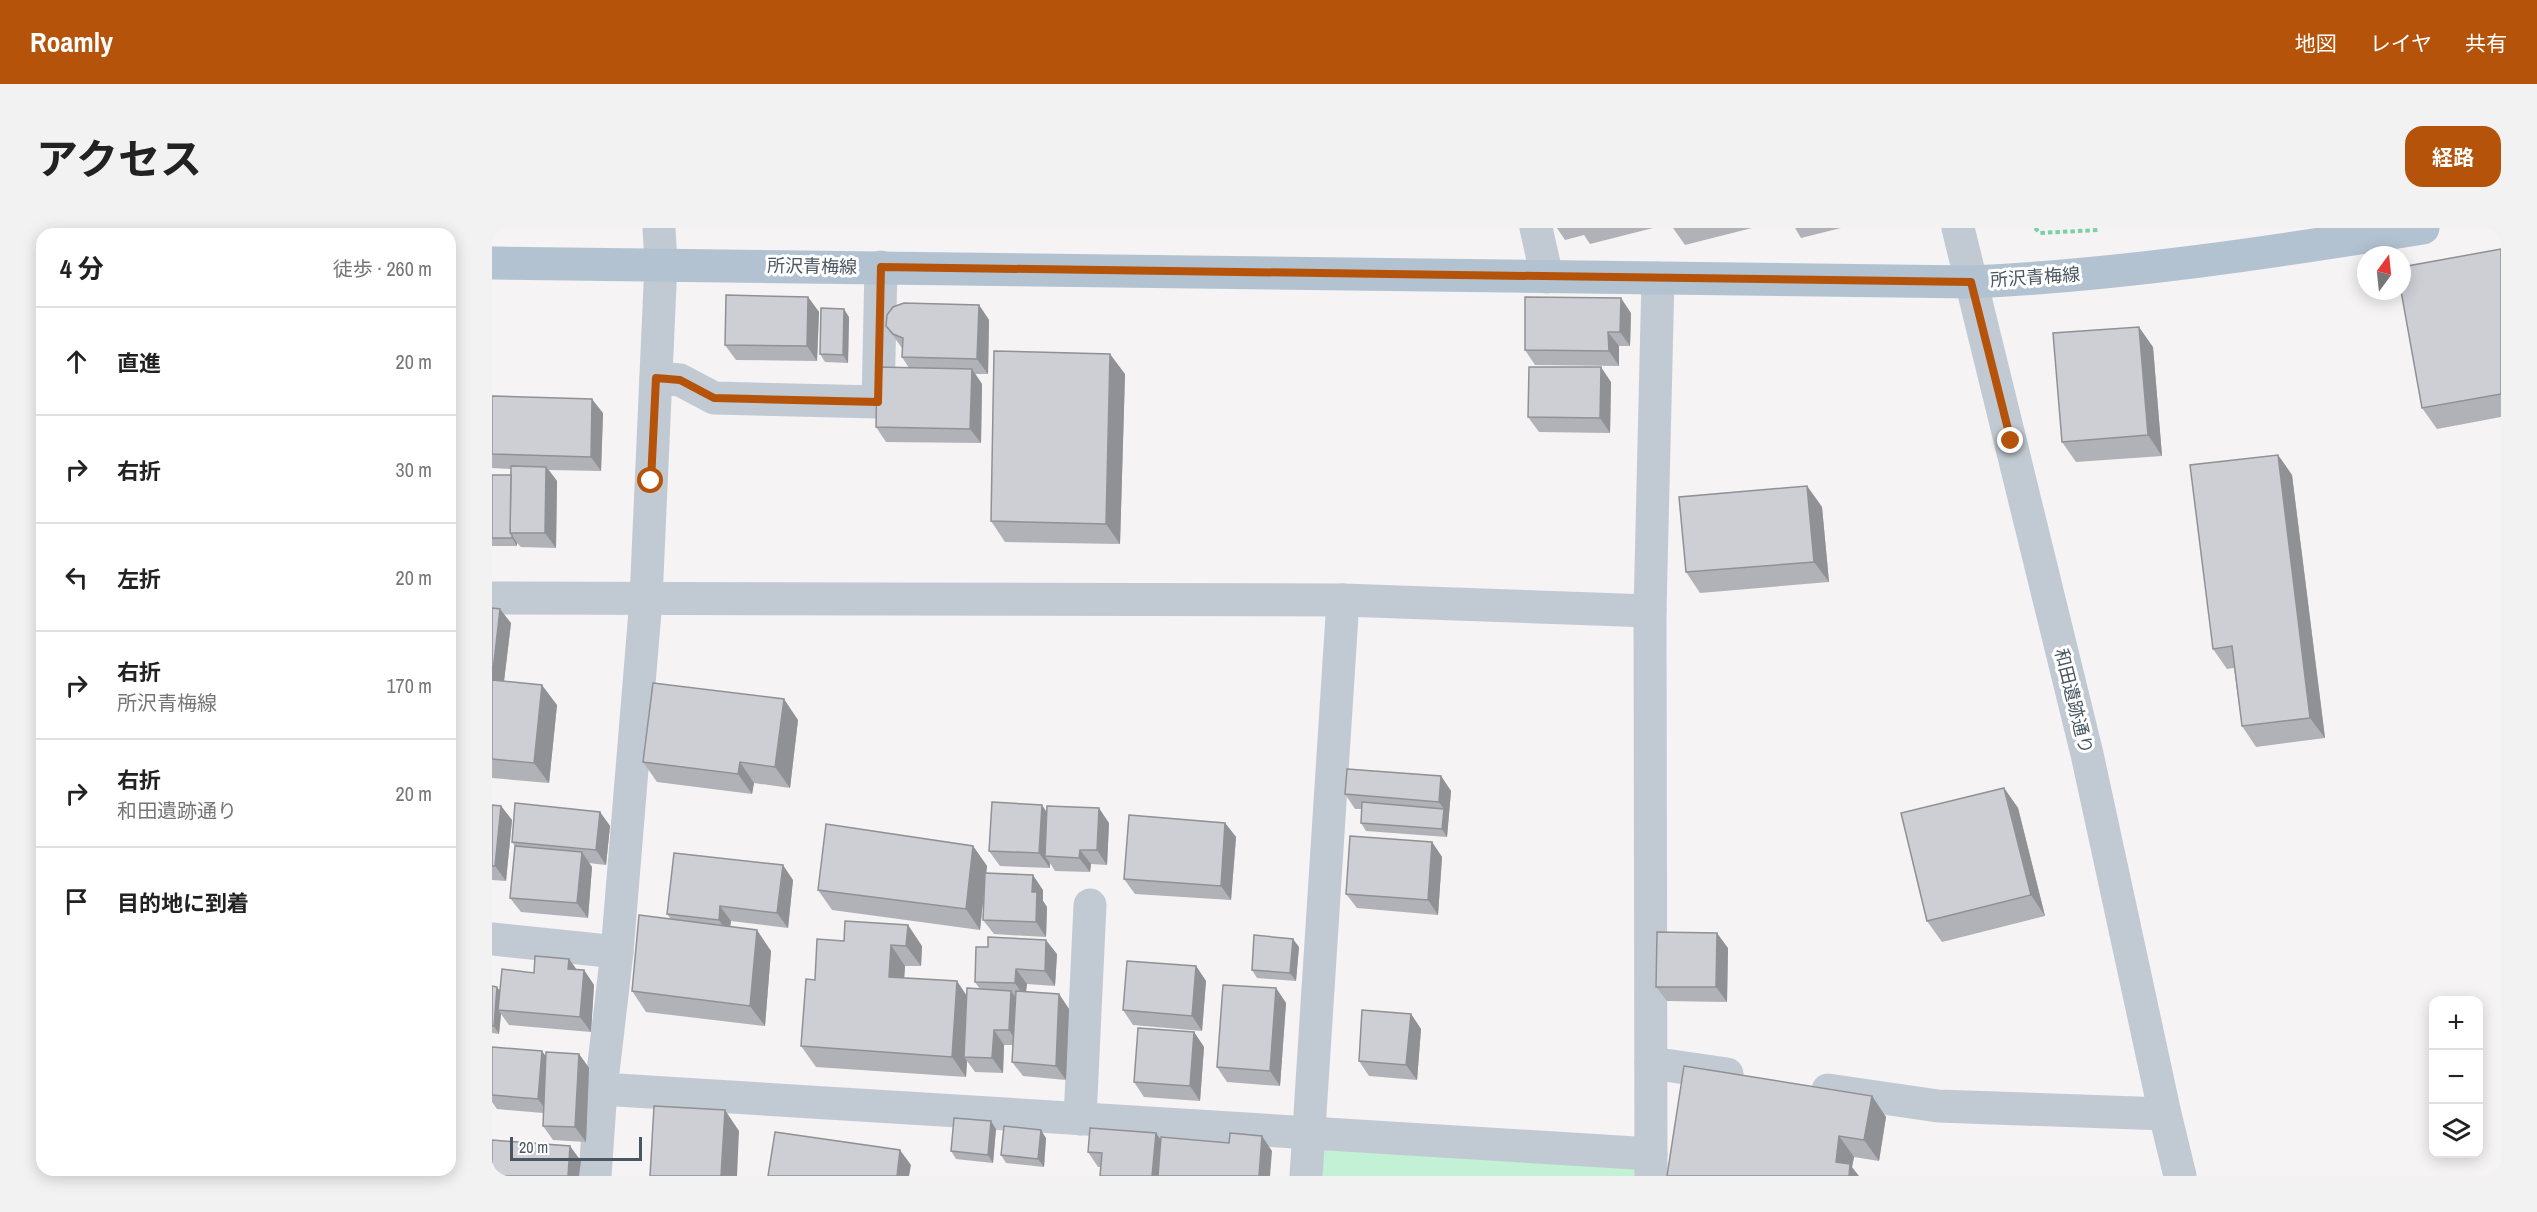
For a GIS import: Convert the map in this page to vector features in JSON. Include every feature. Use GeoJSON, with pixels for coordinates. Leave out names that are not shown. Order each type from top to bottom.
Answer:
{"type":"FeatureCollection","features":[{"type":"Feature","properties":{"kind":"main road","name":"所沢青梅線"},"geometry":{"type":"LineString","coordinates":[[492,262],[1971,282],[2043,278],[2211,261],[2423,228]]}},
{"type":"Feature","properties":{"kind":"street"},"geometry":{"type":"LineString","coordinates":[[595,1176],[601,1089],[617,952],[646,599],[662,263],[659,228]]}},
{"type":"Feature","properties":{"kind":"street"},"geometry":{"type":"LineString","coordinates":[[1536,228],[1547,276]]}},
{"type":"Feature","properties":{"kind":"street","name":"和田遺跡通り"},"geometry":{"type":"LineString","coordinates":[[1958,228],[2087,753],[2180,1176]]}},
{"type":"Feature","properties":{"kind":"street"},"geometry":{"type":"LineString","coordinates":[[656,378],[680,380],[714,398],[878,402],[881,267]]}},
{"type":"Feature","properties":{"kind":"street"},"geometry":{"type":"LineString","coordinates":[[601,1089],[1308,1131],[1651,1165],[1650,611],[1658,278]]}},
{"type":"Feature","properties":{"kind":"street"},"geometry":{"type":"LineString","coordinates":[[492,598],[1343,600],[1650,611]]}},
{"type":"Feature","properties":{"kind":"street"},"geometry":{"type":"LineString","coordinates":[[1306,1176],[1343,600]]}},
{"type":"Feature","properties":{"kind":"street"},"geometry":{"type":"LineString","coordinates":[[1080,1119],[1090,905]]}},
{"type":"Feature","properties":{"kind":"street"},"geometry":{"type":"LineString","coordinates":[[492,939],[617,952]]}},
{"type":"Feature","properties":{"kind":"street"},"geometry":{"type":"LineString","coordinates":[[1651,1063],[1753,1078]]}},
{"type":"Feature","properties":{"kind":"street"},"geometry":{"type":"LineString","coordinates":[[1798,1085],[1938,1106],[2165,1114]]}},
{"type":"Feature","properties":{"kind":"path"},"geometry":{"type":"LineString","coordinates":[[2035,228],[2040,233],[2106,229]]}},
{"type":"Feature","properties":{"kind":"green space"},"geometry":{"type":"Polygon","coordinates":[[[1320,1140],[1636,1162],[1636,1176],[1319,1176],[1320,1140]]]}},
{"type":"Feature","properties":{"kind":"building"},"geometry":{"type":"Polygon","coordinates":[[[2501,249],[2501,394],[2422,408],[2403,300],[2411,300],[2411,265],[2501,249]]]}},
{"type":"Feature","properties":{"kind":"building"},"geometry":{"type":"Polygon","coordinates":[[[726,295],[808,297],[807,346],[725,345],[726,295]]]}},
{"type":"Feature","properties":{"kind":"building"},"geometry":{"type":"Polygon","coordinates":[[[1525,297],[1621,298],[1620,332],[1608,332],[1609,351],[1525,350],[1525,297]]]}},
{"type":"Feature","properties":{"kind":"building"},"geometry":{"type":"Polygon","coordinates":[[[904,303],[979,305],[977,359],[902,357],[903,338],[893,334],[886,326],[887,315],[893,307],[904,303]]]}},
{"type":"Feature","properties":{"kind":"building"},"geometry":{"type":"Polygon","coordinates":[[[821,308],[844,309],[843,355],[820,354],[821,308]]]}},
{"type":"Feature","properties":{"kind":"building"},"geometry":{"type":"Polygon","coordinates":[[[2139,327],[2148,435],[2062,442],[2053,333],[2139,327]]]}},
{"type":"Feature","properties":{"kind":"building"},"geometry":{"type":"Polygon","coordinates":[[[994,351],[1110,354],[1106,524],[991,521],[994,351]]]}},
{"type":"Feature","properties":{"kind":"building"},"geometry":{"type":"Polygon","coordinates":[[[877,367],[972,369],[970,429],[876,427],[877,367]]]}},
{"type":"Feature","properties":{"kind":"building"},"geometry":{"type":"Polygon","coordinates":[[[1529,367],[1601,367],[1600,418],[1528,417],[1529,367]]]}},
{"type":"Feature","properties":{"kind":"building"},"geometry":{"type":"Polygon","coordinates":[[[492,396],[592,399],[591,457],[492,454],[492,396]]]}},
{"type":"Feature","properties":{"kind":"building"},"geometry":{"type":"Polygon","coordinates":[[[2278,455],[2310,718],[2242,726],[2232,646],[2213,649],[2190,465],[2278,455]]]}},
{"type":"Feature","properties":{"kind":"building"},"geometry":{"type":"Polygon","coordinates":[[[511,466],[546,467],[545,533],[510,533],[511,466]]]}},
{"type":"Feature","properties":{"kind":"building"},"geometry":{"type":"Polygon","coordinates":[[[492,475],[511,475],[510,533],[512,538],[492,538],[492,475]]]}},
{"type":"Feature","properties":{"kind":"building"},"geometry":{"type":"Polygon","coordinates":[[[1807,486],[1814,562],[1686,572],[1679,497],[1807,486]]]}},
{"type":"Feature","properties":{"kind":"building"},"geometry":{"type":"Polygon","coordinates":[[[492,608],[500,609],[492,680],[492,608]]]}},
{"type":"Feature","properties":{"kind":"building"},"geometry":{"type":"Polygon","coordinates":[[[492,680],[542,685],[534,763],[492,759],[492,680]]]}},
{"type":"Feature","properties":{"kind":"building"},"geometry":{"type":"Polygon","coordinates":[[[653,683],[784,699],[775,767],[740,762],[738,774],[643,762],[653,683]]]}},
{"type":"Feature","properties":{"kind":"building"},"geometry":{"type":"Polygon","coordinates":[[[1347,769],[1441,776],[1439,802],[1345,794],[1347,769]]]}},
{"type":"Feature","properties":{"kind":"building"},"geometry":{"type":"Polygon","coordinates":[[[2004,788],[2031,895],[1927,921],[1901,813],[2004,788]]]}},
{"type":"Feature","properties":{"kind":"building"},"geometry":{"type":"Polygon","coordinates":[[[992,802],[1042,805],[1039,853],[989,851],[992,802]]]}},
{"type":"Feature","properties":{"kind":"building"},"geometry":{"type":"Polygon","coordinates":[[[1362,802],[1444,809],[1442,829],[1361,823],[1362,802]]]}},
{"type":"Feature","properties":{"kind":"building"},"geometry":{"type":"Polygon","coordinates":[[[515,803],[600,812],[596,850],[512,842],[515,803]]]}},
{"type":"Feature","properties":{"kind":"building"},"geometry":{"type":"Polygon","coordinates":[[[492,805],[501,806],[495,866],[492,866],[492,805]]]}},
{"type":"Feature","properties":{"kind":"building"},"geometry":{"type":"Polygon","coordinates":[[[1047,806],[1099,808],[1097,850],[1080,850],[1079,858],[1045,856],[1047,806]]]}},
{"type":"Feature","properties":{"kind":"building"},"geometry":{"type":"Polygon","coordinates":[[[1129,815],[1225,823],[1221,886],[1124,879],[1129,815]]]}},
{"type":"Feature","properties":{"kind":"building"},"geometry":{"type":"Polygon","coordinates":[[[826,824],[973,846],[966,909],[818,890],[826,824]]]}},
{"type":"Feature","properties":{"kind":"building"},"geometry":{"type":"Polygon","coordinates":[[[1350,836],[1432,842],[1428,900],[1346,894],[1350,836]]]}},
{"type":"Feature","properties":{"kind":"building"},"geometry":{"type":"Polygon","coordinates":[[[515,846],[582,852],[577,903],[510,898],[515,846]]]}},
{"type":"Feature","properties":{"kind":"building"},"geometry":{"type":"Polygon","coordinates":[[[674,853],[783,865],[777,913],[720,906],[719,920],[667,914],[674,853]]]}},
{"type":"Feature","properties":{"kind":"building"},"geometry":{"type":"Polygon","coordinates":[[[985,873],[1033,875],[1032,892],[1037,892],[1036,922],[983,920],[985,873]]]}},
{"type":"Feature","properties":{"kind":"building"},"geometry":{"type":"Polygon","coordinates":[[[639,915],[757,930],[750,1006],[632,991],[639,915]]]}},
{"type":"Feature","properties":{"kind":"building"},"geometry":{"type":"Polygon","coordinates":[[[845,921],[908,925],[906,946],[891,945],[889,977],[957,981],[952,1057],[801,1046],[806,979],[815,980],[817,939],[844,941],[845,921]]]}},
{"type":"Feature","properties":{"kind":"building"},"geometry":{"type":"Polygon","coordinates":[[[1657,932],[1717,933],[1716,987],[1656,987],[1657,932]]]}},
{"type":"Feature","properties":{"kind":"building"},"geometry":{"type":"Polygon","coordinates":[[[1254,935],[1293,939],[1290,973],[1252,970],[1254,935]]]}},
{"type":"Feature","properties":{"kind":"building"},"geometry":{"type":"Polygon","coordinates":[[[988,937],[1046,940],[1045,971],[1016,969],[1015,983],[975,982],[976,947],[988,947],[988,937]]]}},
{"type":"Feature","properties":{"kind":"building"},"geometry":{"type":"Polygon","coordinates":[[[535,956],[569,959],[568,969],[584,970],[580,1017],[498,1010],[502,969],[534,973],[535,956]]]}},
{"type":"Feature","properties":{"kind":"building"},"geometry":{"type":"Polygon","coordinates":[[[1127,961],[1196,966],[1192,1016],[1123,1010],[1127,961]]]}},
{"type":"Feature","properties":{"kind":"building"},"geometry":{"type":"Polygon","coordinates":[[[1223,985],[1276,988],[1270,1071],[1217,1067],[1223,985]]]}},
{"type":"Feature","properties":{"kind":"building"},"geometry":{"type":"Polygon","coordinates":[[[492,986],[497,987],[494,1026],[492,1026],[492,986]]]}},
{"type":"Feature","properties":{"kind":"building"},"geometry":{"type":"Polygon","coordinates":[[[967,988],[1011,991],[1009,1030],[994,1030],[992,1058],[964,1057],[967,988]]]}},
{"type":"Feature","properties":{"kind":"building"},"geometry":{"type":"Polygon","coordinates":[[[1016,991],[1059,994],[1056,1066],[1012,1062],[1016,991]]]}},
{"type":"Feature","properties":{"kind":"building"},"geometry":{"type":"Polygon","coordinates":[[[1362,1010],[1411,1014],[1406,1065],[1359,1061],[1362,1010]]]}},
{"type":"Feature","properties":{"kind":"building"},"geometry":{"type":"Polygon","coordinates":[[[1138,1028],[1194,1032],[1190,1086],[1134,1082],[1138,1028]]]}},
{"type":"Feature","properties":{"kind":"building"},"geometry":{"type":"Polygon","coordinates":[[[492,1047],[542,1051],[538,1099],[492,1095],[492,1047]]]}},
{"type":"Feature","properties":{"kind":"building"},"geometry":{"type":"Polygon","coordinates":[[[546,1052],[579,1054],[575,1127],[543,1126],[546,1052]]]}},
{"type":"Feature","properties":{"kind":"building"},"geometry":{"type":"Polygon","coordinates":[[[1684,1066],[1872,1096],[1864,1140],[1839,1136],[1836,1162],[1850,1164],[1849,1176],[1667,1176],[1684,1066]]]}},
{"type":"Feature","properties":{"kind":"building"},"geometry":{"type":"Polygon","coordinates":[[[654,1106],[725,1110],[721,1176],[650,1176],[654,1106]]]}},
{"type":"Feature","properties":{"kind":"building"},"geometry":{"type":"Polygon","coordinates":[[[954,1118],[991,1121],[988,1155],[951,1151],[954,1118]]]}},
{"type":"Feature","properties":{"kind":"building"},"geometry":{"type":"Polygon","coordinates":[[[1004,1126],[1041,1130],[1038,1159],[1001,1155],[1004,1126]]]}},
{"type":"Feature","properties":{"kind":"building"},"geometry":{"type":"Polygon","coordinates":[[[1090,1128],[1156,1133],[1152,1176],[1100,1176],[1102,1153],[1088,1152],[1090,1128]]]}},
{"type":"Feature","properties":{"kind":"building"},"geometry":{"type":"Polygon","coordinates":[[[775,1132],[900,1150],[897,1176],[768,1176],[775,1132]]]}},
{"type":"Feature","properties":{"kind":"building"},"geometry":{"type":"Polygon","coordinates":[[[1230,1133],[1262,1136],[1259,1176],[1158,1176],[1161,1137],[1229,1143],[1230,1133]]]}},
{"type":"Feature","properties":{"kind":"building"},"geometry":{"type":"Polygon","coordinates":[[[492,1140],[570,1146],[568,1176],[492,1176],[492,1140]]]}},
{"type":"Feature","properties":{"kind":"route"},"geometry":{"type":"LineString","coordinates":[[651,481],[656,378],[680,380],[714,398],[878,402],[881,267],[1971,282],[2011,441]]}}]}
